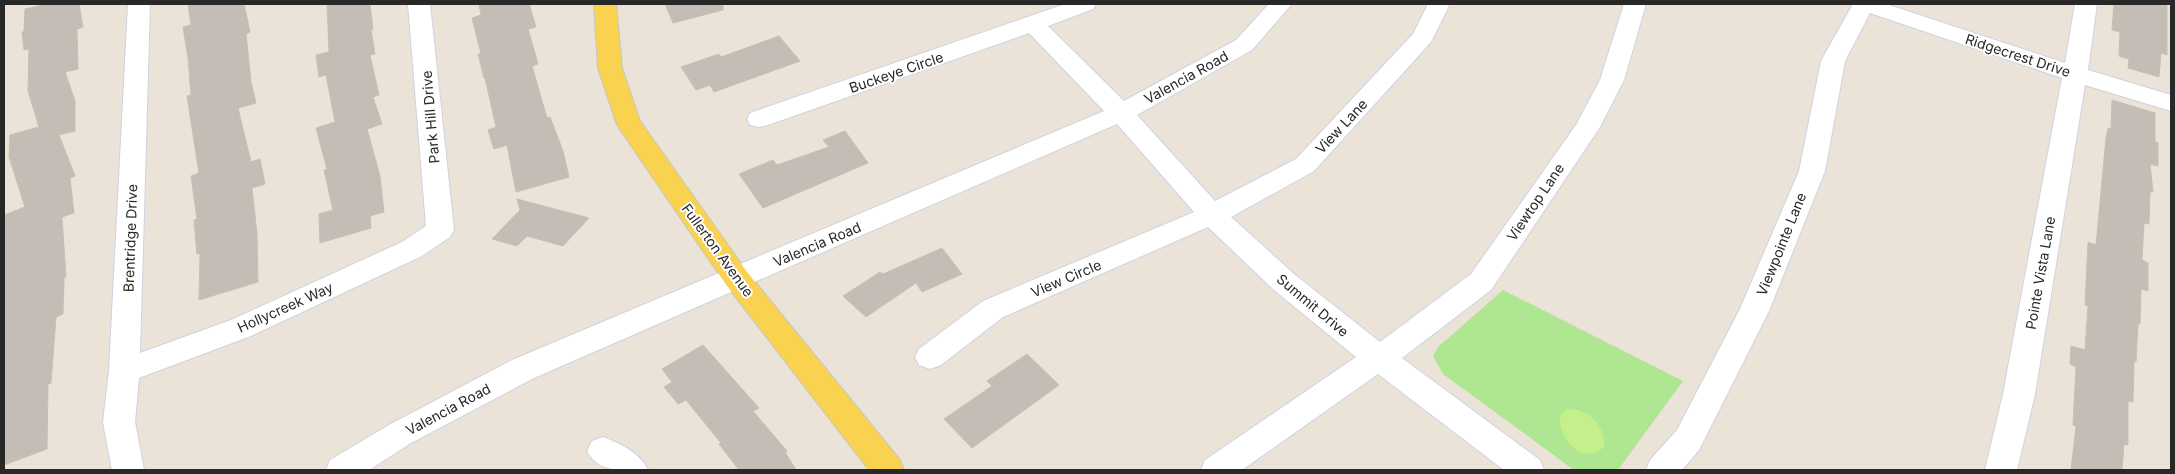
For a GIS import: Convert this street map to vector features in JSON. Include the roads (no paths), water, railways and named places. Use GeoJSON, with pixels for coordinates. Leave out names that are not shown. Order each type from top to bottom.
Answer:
{"type":"FeatureCollection","features":[{"type":"Feature","properties":{"kind":"main road","name":"Fullerton Avenue"},"geometry":{"type":"LineString","coordinates":[[605,4],[610,68],[628,122],[737,279],[888,470]]}},
{"type":"Feature","properties":{"kind":"street","name":"Brentridge Drive"},"geometry":{"type":"LineString","coordinates":[[128,470],[119,422],[124,371],[139,4]]}},
{"type":"Feature","properties":{"kind":"street","name":"Park Hill Drive"},"geometry":{"type":"LineString","coordinates":[[420,4],[440,230]]}},
{"type":"Feature","properties":{"kind":"street","name":"Buckeye Circle"},"geometry":{"type":"LineString","coordinates":[[759,119],[1033,24],[1085,4]]}},
{"type":"Feature","properties":{"kind":"street","name":"Valencia Road"},"geometry":{"type":"LineString","coordinates":[[342,470],[400,434],[523,369],[1122,113],[1244,45],[1281,4]]}},
{"type":"Feature","properties":{"kind":"street","name":"View Lane"},"geometry":{"type":"LineString","coordinates":[[1212,214],[1305,165],[1423,36],[1439,4]]}},
{"type":"Feature","properties":{"kind":"street","name":"Viewtop Lane"},"geometry":{"type":"LineString","coordinates":[[1217,470],[1404,342],[1481,282],[1587,127],[1612,80],[1635,4]]}},
{"type":"Feature","properties":{"kind":"street","name":"Ridgecrest Drive"},"geometry":{"type":"LineString","coordinates":[[1865,4],[2075,74],[2171,103]]}},
{"type":"Feature","properties":{"kind":"street","name":"Viewpointe Lane"},"geometry":{"type":"LineString","coordinates":[[1662,470],[1688,440],[1754,311],[1812,171],[1834,61],[1865,4]]}},
{"type":"Feature","properties":{"kind":"street","name":"Pointe Vista Lane"},"geometry":{"type":"LineString","coordinates":[[2001,470],[2019,394],[2086,4]]}},
{"type":"Feature","properties":{"kind":"street","name":"Summit Drive"},"geometry":{"type":"LineString","coordinates":[[1033,24],[1122,113],[1212,214],[1284,282],[1378,358],[1528,470]]}},
{"type":"Feature","properties":{"kind":"street","name":"View Circle"},"geometry":{"type":"LineString","coordinates":[[930,357],[993,309],[1212,214]]}},
{"type":"Feature","properties":{"kind":"street","name":"Hollycreek Way"},"geometry":{"type":"LineString","coordinates":[[124,371],[241,328],[412,249],[440,230]]}},
{"type":"Feature","properties":{"kind":"street"},"geometry":{"type":"LineString","coordinates":[[603,451],[632,470]]}}]}
